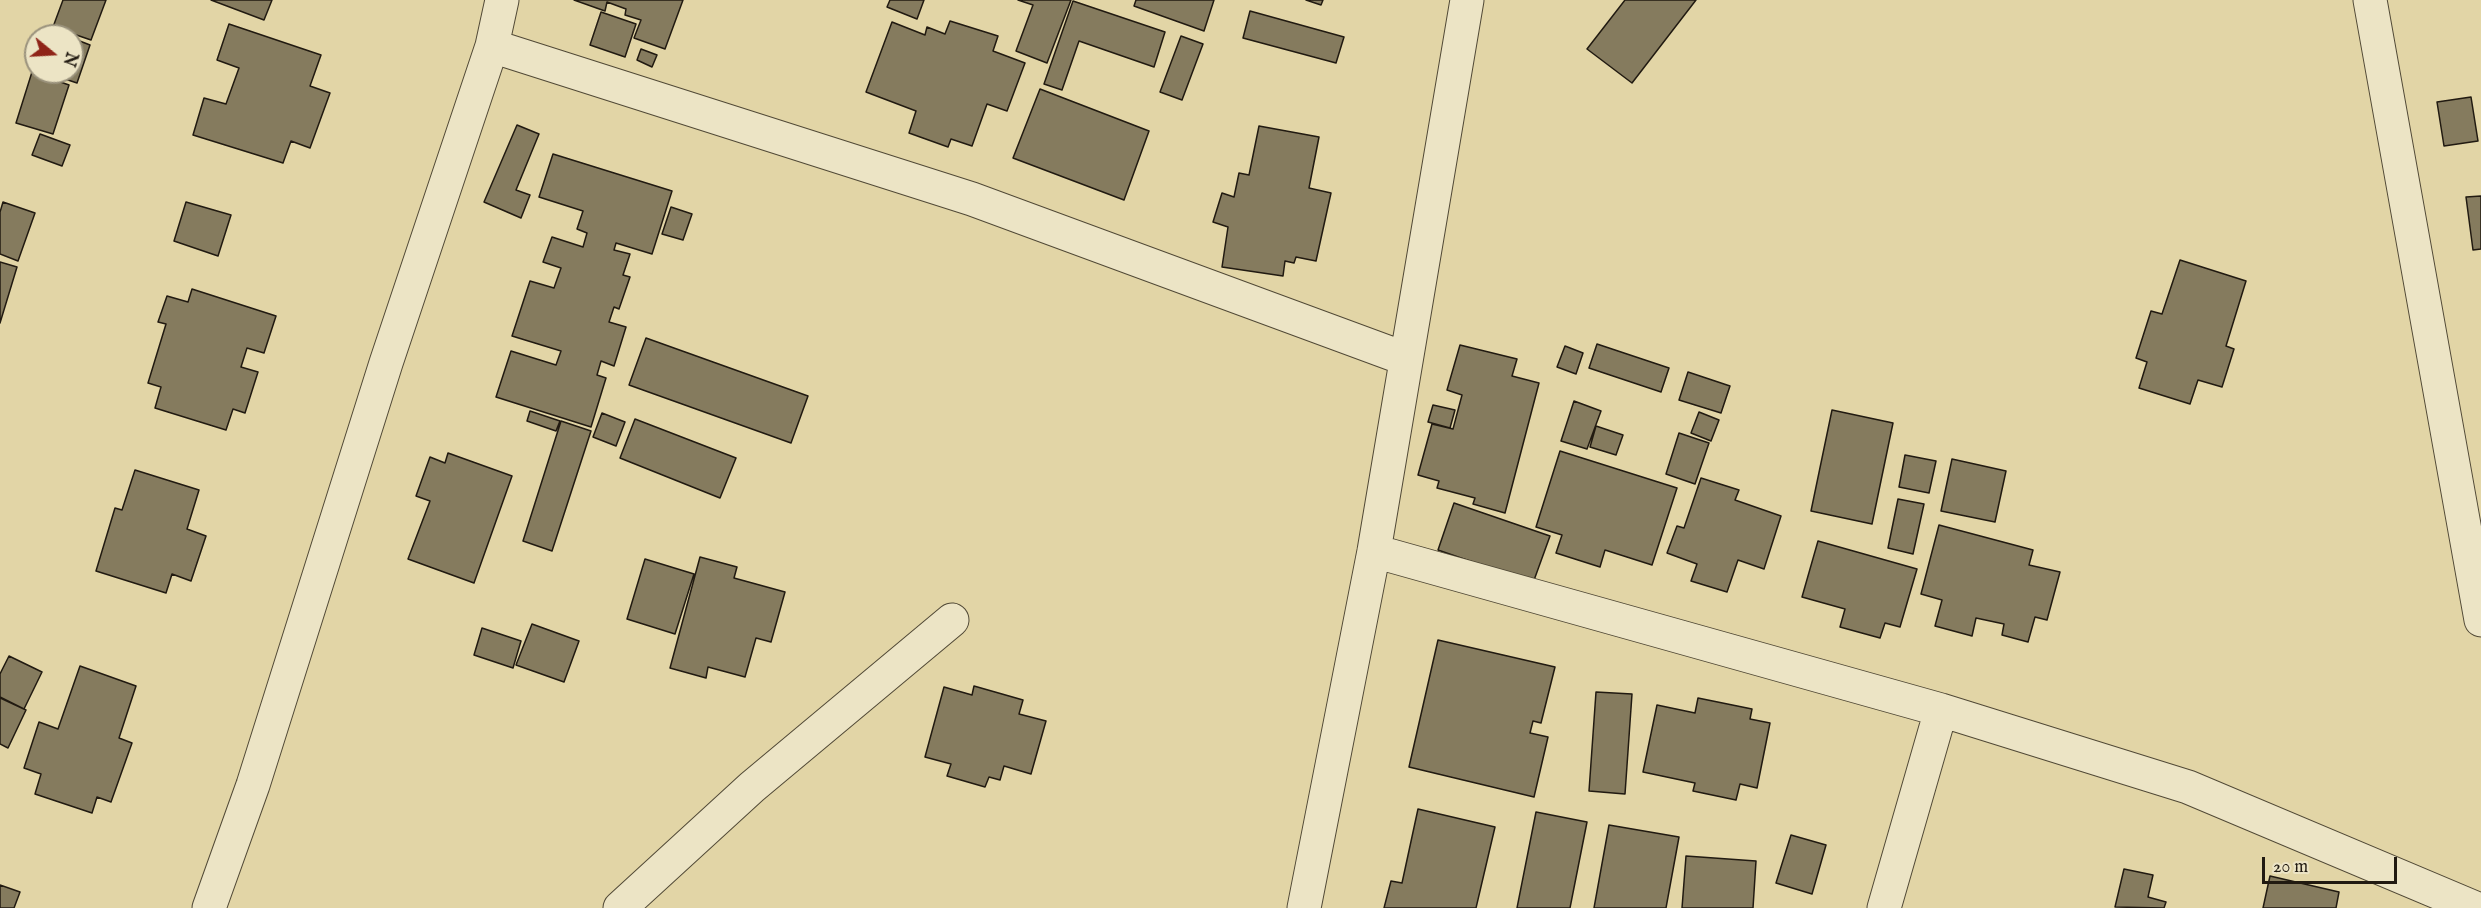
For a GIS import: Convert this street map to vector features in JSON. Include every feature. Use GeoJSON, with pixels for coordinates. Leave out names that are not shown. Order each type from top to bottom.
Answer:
{"type":"FeatureCollection","features":[{"type":"Feature","properties":{"kind":"street"},"geometry":{"type":"LineString","coordinates":[[209,908],[253,785],[386,363],[492,46],[502,0]]}},
{"type":"Feature","properties":{"kind":"street"},"geometry":{"type":"LineString","coordinates":[[1304,908],[1374,551],[1467,0]]}},
{"type":"Feature","properties":{"kind":"street"},"geometry":{"type":"LineString","coordinates":[[2370,0],[2481,620]]}},
{"type":"Feature","properties":{"kind":"street"},"geometry":{"type":"LineString","coordinates":[[492,46],[972,199],[1406,359]]}},
{"type":"Feature","properties":{"kind":"street"},"geometry":{"type":"LineString","coordinates":[[1374,551],[1941,710],[2188,787],[2475,908]]}},
{"type":"Feature","properties":{"kind":"street"},"geometry":{"type":"LineString","coordinates":[[620,908],[752,787],[952,620]]}},
{"type":"Feature","properties":{"kind":"street"},"geometry":{"type":"LineString","coordinates":[[1884,908],[1941,710]]}},
{"type":"Feature","properties":{"kind":"building"},"geometry":{"type":"Polygon","coordinates":[[[63,0],[106,0],[91,40],[84,38],[84,24],[54,24],[63,0]]]}},
{"type":"Feature","properties":{"kind":"building"},"geometry":{"type":"Polygon","coordinates":[[[211,0],[272,0],[264,20],[211,0]]]}},
{"type":"Feature","properties":{"kind":"building"},"geometry":{"type":"Polygon","coordinates":[[[574,0],[683,0],[665,49],[634,38],[641,20],[625,15],[626,9],[607,2],[605,11],[574,0]]]}},
{"type":"Feature","properties":{"kind":"building"},"geometry":{"type":"Polygon","coordinates":[[[890,0],[924,0],[917,19],[887,7],[890,0]]]}},
{"type":"Feature","properties":{"kind":"building"},"geometry":{"type":"Polygon","coordinates":[[[1018,0],[1071,0],[1047,63],[1016,51],[1033,5],[1018,0]]]}},
{"type":"Feature","properties":{"kind":"building"},"geometry":{"type":"Polygon","coordinates":[[[1136,0],[1214,0],[1204,31],[1134,6],[1136,0]]]}},
{"type":"Feature","properties":{"kind":"building"},"geometry":{"type":"Polygon","coordinates":[[[1306,0],[1323,0],[1321,5],[1306,0]]]}},
{"type":"Feature","properties":{"kind":"building"},"geometry":{"type":"Polygon","coordinates":[[[1625,0],[1696,0],[1632,83],[1587,49],[1625,0]]]}},
{"type":"Feature","properties":{"kind":"building"},"geometry":{"type":"Polygon","coordinates":[[[1073,1],[1165,32],[1154,67],[1079,41],[1062,90],[1044,84],[1073,1]]]}},
{"type":"Feature","properties":{"kind":"building"},"geometry":{"type":"Polygon","coordinates":[[[1250,11],[1344,37],[1336,63],[1243,38],[1250,11]]]}},
{"type":"Feature","properties":{"kind":"building"},"geometry":{"type":"Polygon","coordinates":[[[601,12],[636,24],[625,57],[590,45],[601,12]]]}},
{"type":"Feature","properties":{"kind":"building"},"geometry":{"type":"Polygon","coordinates":[[[950,21],[998,36],[993,51],[1025,63],[1007,111],[987,104],[972,146],[951,139],[948,147],[909,133],[916,111],[866,92],[892,22],[925,35],[927,27],[945,34],[950,21]]]}},
{"type":"Feature","properties":{"kind":"building"},"geometry":{"type":"Polygon","coordinates":[[[229,24],[321,55],[310,86],[330,93],[310,148],[291,141],[283,163],[193,135],[204,98],[226,104],[239,68],[217,60],[229,24]]]}},
{"type":"Feature","properties":{"kind":"building"},"geometry":{"type":"Polygon","coordinates":[[[1181,36],[1203,44],[1182,100],[1160,92],[1181,36]]]}},
{"type":"Feature","properties":{"kind":"building"},"geometry":{"type":"Polygon","coordinates":[[[84,43],[90,45],[84,63],[84,43]]]}},
{"type":"Feature","properties":{"kind":"building"},"geometry":{"type":"Polygon","coordinates":[[[641,49],[657,55],[652,67],[637,60],[641,49]]]}},
{"type":"Feature","properties":{"kind":"building"},"geometry":{"type":"Polygon","coordinates":[[[28,84],[69,85],[53,134],[16,123],[28,84]]]}},
{"type":"Feature","properties":{"kind":"building"},"geometry":{"type":"Polygon","coordinates":[[[1040,89],[1149,131],[1124,200],[1013,158],[1040,89]]]}},
{"type":"Feature","properties":{"kind":"building"},"geometry":{"type":"Polygon","coordinates":[[[2471,97],[2478,141],[2444,146],[2437,102],[2471,97]]]}},
{"type":"Feature","properties":{"kind":"building"},"geometry":{"type":"Polygon","coordinates":[[[517,125],[539,134],[516,190],[530,195],[521,218],[484,202],[517,125]]]}},
{"type":"Feature","properties":{"kind":"building"},"geometry":{"type":"Polygon","coordinates":[[[1259,126],[1319,137],[1309,188],[1331,193],[1316,261],[1296,257],[1294,263],[1285,261],[1283,276],[1222,267],[1228,227],[1213,222],[1222,193],[1234,197],[1239,173],[1249,175],[1259,126]]]}},
{"type":"Feature","properties":{"kind":"building"},"geometry":{"type":"Polygon","coordinates":[[[40,134],[70,145],[62,166],[32,155],[40,134]]]}},
{"type":"Feature","properties":{"kind":"building"},"geometry":{"type":"Polygon","coordinates":[[[553,154],[672,191],[652,254],[616,243],[614,250],[630,254],[623,275],[630,277],[619,309],[614,307],[609,322],[626,327],[614,366],[601,361],[597,375],[606,378],[591,427],[496,397],[511,351],[556,365],[561,351],[512,336],[530,281],[554,288],[561,268],[543,262],[552,237],[583,247],[587,233],[577,229],[583,211],[539,197],[553,154]]]}},
{"type":"Feature","properties":{"kind":"building"},"geometry":{"type":"Polygon","coordinates":[[[2481,196],[2481,249],[2473,250],[2466,197],[2481,196]]]}},
{"type":"Feature","properties":{"kind":"building"},"geometry":{"type":"Polygon","coordinates":[[[3,202],[35,213],[18,261],[0,254],[0,212],[3,202]]]}},
{"type":"Feature","properties":{"kind":"building"},"geometry":{"type":"Polygon","coordinates":[[[186,202],[231,215],[218,256],[174,241],[186,202]]]}},
{"type":"Feature","properties":{"kind":"building"},"geometry":{"type":"Polygon","coordinates":[[[671,207],[692,214],[683,240],[662,234],[671,207]]]}},
{"type":"Feature","properties":{"kind":"building"},"geometry":{"type":"Polygon","coordinates":[[[2180,260],[2246,281],[2226,346],[2234,349],[2222,387],[2198,380],[2190,404],[2139,388],[2147,362],[2136,358],[2151,311],[2162,314],[2180,260]]]}},
{"type":"Feature","properties":{"kind":"building"},"geometry":{"type":"Polygon","coordinates":[[[0,262],[17,267],[0,323],[0,262]]]}},
{"type":"Feature","properties":{"kind":"building"},"geometry":{"type":"Polygon","coordinates":[[[192,289],[276,316],[264,353],[247,348],[241,367],[258,372],[245,413],[233,409],[226,430],[155,408],[161,387],[148,383],[166,324],[158,322],[167,296],[188,302],[192,289]]]}},
{"type":"Feature","properties":{"kind":"building"},"geometry":{"type":"Polygon","coordinates":[[[646,338],[808,396],[791,443],[629,385],[646,338]]]}},
{"type":"Feature","properties":{"kind":"building"},"geometry":{"type":"Polygon","coordinates":[[[1597,344],[1669,368],[1661,392],[1589,368],[1597,344]]]}},
{"type":"Feature","properties":{"kind":"building"},"geometry":{"type":"Polygon","coordinates":[[[1460,345],[1517,359],[1512,376],[1539,383],[1505,513],[1473,504],[1475,498],[1437,488],[1439,481],[1418,475],[1432,424],[1453,429],[1462,395],[1447,390],[1460,345]]]}},
{"type":"Feature","properties":{"kind":"building"},"geometry":{"type":"Polygon","coordinates":[[[1565,346],[1583,353],[1576,374],[1557,367],[1565,346]]]}},
{"type":"Feature","properties":{"kind":"building"},"geometry":{"type":"Polygon","coordinates":[[[1688,372],[1730,386],[1721,413],[1679,400],[1688,372]]]}},
{"type":"Feature","properties":{"kind":"building"},"geometry":{"type":"Polygon","coordinates":[[[1574,401],[1601,411],[1587,449],[1561,441],[1574,401]]]}},
{"type":"Feature","properties":{"kind":"building"},"geometry":{"type":"Polygon","coordinates":[[[1433,405],[1455,410],[1450,428],[1428,422],[1433,405]]]}},
{"type":"Feature","properties":{"kind":"building"},"geometry":{"type":"Polygon","coordinates":[[[1832,410],[1893,423],[1872,524],[1811,511],[1832,410]]]}},
{"type":"Feature","properties":{"kind":"building"},"geometry":{"type":"Polygon","coordinates":[[[530,411],[560,421],[556,431],[527,421],[530,411]]]}},
{"type":"Feature","properties":{"kind":"building"},"geometry":{"type":"Polygon","coordinates":[[[1699,412],[1719,420],[1711,441],[1691,433],[1699,412]]]}},
{"type":"Feature","properties":{"kind":"building"},"geometry":{"type":"Polygon","coordinates":[[[602,413],[625,422],[616,446],[593,437],[602,413]]]}},
{"type":"Feature","properties":{"kind":"building"},"geometry":{"type":"Polygon","coordinates":[[[635,419],[736,458],[720,498],[620,458],[635,419]]]}},
{"type":"Feature","properties":{"kind":"building"},"geometry":{"type":"Polygon","coordinates":[[[561,421],[591,431],[552,551],[523,541],[561,421]]]}},
{"type":"Feature","properties":{"kind":"building"},"geometry":{"type":"Polygon","coordinates":[[[1596,426],[1623,435],[1616,455],[1590,447],[1596,426]]]}},
{"type":"Feature","properties":{"kind":"building"},"geometry":{"type":"Polygon","coordinates":[[[1679,433],[1709,443],[1695,484],[1666,474],[1679,433]]]}},
{"type":"Feature","properties":{"kind":"building"},"geometry":{"type":"Polygon","coordinates":[[[1560,451],[1677,488],[1652,565],[1605,550],[1600,567],[1556,553],[1562,535],[1536,527],[1560,451]]]}},
{"type":"Feature","properties":{"kind":"building"},"geometry":{"type":"Polygon","coordinates":[[[448,453],[512,476],[474,583],[408,559],[430,501],[416,496],[430,457],[445,463],[448,453]]]}},
{"type":"Feature","properties":{"kind":"building"},"geometry":{"type":"Polygon","coordinates":[[[1905,455],[1936,461],[1929,493],[1899,487],[1905,455]]]}},
{"type":"Feature","properties":{"kind":"building"},"geometry":{"type":"Polygon","coordinates":[[[1952,459],[2006,471],[1995,522],[1941,511],[1952,459]]]}},
{"type":"Feature","properties":{"kind":"building"},"geometry":{"type":"Polygon","coordinates":[[[135,470],[199,490],[187,529],[206,536],[191,581],[172,574],[166,593],[96,571],[115,508],[122,510],[135,470]]]}},
{"type":"Feature","properties":{"kind":"building"},"geometry":{"type":"Polygon","coordinates":[[[1701,478],[1739,490],[1735,500],[1781,516],[1764,569],[1738,560],[1727,592],[1691,581],[1697,564],[1667,553],[1677,526],[1684,528],[1701,478]]]}},
{"type":"Feature","properties":{"kind":"building"},"geometry":{"type":"Polygon","coordinates":[[[1898,499],[1924,504],[1913,554],[1888,548],[1898,499]]]}},
{"type":"Feature","properties":{"kind":"building"},"geometry":{"type":"Polygon","coordinates":[[[1454,503],[1550,536],[1533,583],[1438,550],[1454,503]]]}},
{"type":"Feature","properties":{"kind":"building"},"geometry":{"type":"Polygon","coordinates":[[[1939,525],[2033,550],[2029,565],[2060,572],[2047,620],[2035,617],[2028,642],[2002,635],[2004,624],[1976,618],[1972,636],[1935,626],[1942,600],[1921,594],[1939,525]]]}},
{"type":"Feature","properties":{"kind":"building"},"geometry":{"type":"Polygon","coordinates":[[[1818,541],[1917,569],[1900,627],[1885,623],[1880,638],[1840,627],[1845,609],[1802,597],[1818,541]]]}},
{"type":"Feature","properties":{"kind":"building"},"geometry":{"type":"Polygon","coordinates":[[[700,557],[737,567],[734,578],[785,592],[771,642],[756,638],[745,677],[708,667],[706,678],[670,668],[700,557]]]}},
{"type":"Feature","properties":{"kind":"building"},"geometry":{"type":"Polygon","coordinates":[[[645,559],[694,574],[675,634],[627,619],[645,559]]]}},
{"type":"Feature","properties":{"kind":"building"},"geometry":{"type":"Polygon","coordinates":[[[532,624],[579,641],[564,682],[516,665],[532,624]]]}},
{"type":"Feature","properties":{"kind":"building"},"geometry":{"type":"Polygon","coordinates":[[[482,628],[521,641],[513,668],[474,655],[482,628]]]}},
{"type":"Feature","properties":{"kind":"building"},"geometry":{"type":"Polygon","coordinates":[[[1438,640],[1555,667],[1541,723],[1533,721],[1530,733],[1548,737],[1534,797],[1409,767],[1438,640]]]}},
{"type":"Feature","properties":{"kind":"building"},"geometry":{"type":"Polygon","coordinates":[[[9,656],[42,672],[24,709],[0,697],[0,674],[9,656]]]}},
{"type":"Feature","properties":{"kind":"building"},"geometry":{"type":"Polygon","coordinates":[[[80,666],[136,686],[119,738],[132,743],[111,802],[97,797],[92,813],[35,794],[41,774],[24,768],[39,722],[58,729],[80,666]]]}},
{"type":"Feature","properties":{"kind":"building"},"geometry":{"type":"Polygon","coordinates":[[[974,686],[1023,700],[1019,714],[1046,721],[1031,774],[1004,766],[1000,780],[989,777],[985,787],[947,776],[951,764],[925,757],[944,687],[972,695],[974,686]]]}},
{"type":"Feature","properties":{"kind":"building"},"geometry":{"type":"Polygon","coordinates":[[[1596,692],[1632,694],[1625,794],[1589,791],[1596,692]]]}},
{"type":"Feature","properties":{"kind":"building"},"geometry":{"type":"Polygon","coordinates":[[[0,698],[26,710],[8,748],[0,744],[0,698]]]}},
{"type":"Feature","properties":{"kind":"building"},"geometry":{"type":"Polygon","coordinates":[[[1698,698],[1752,709],[1750,719],[1770,723],[1757,788],[1740,784],[1736,800],[1693,791],[1695,783],[1643,772],[1657,705],[1695,713],[1698,698]]]}},
{"type":"Feature","properties":{"kind":"building"},"geometry":{"type":"Polygon","coordinates":[[[1418,809],[1495,827],[1476,908],[1384,908],[1391,881],[1402,883],[1418,809]]]}},
{"type":"Feature","properties":{"kind":"building"},"geometry":{"type":"Polygon","coordinates":[[[1536,812],[1587,822],[1570,908],[1517,908],[1536,812]]]}},
{"type":"Feature","properties":{"kind":"building"},"geometry":{"type":"Polygon","coordinates":[[[1609,825],[1679,837],[1666,908],[1594,908],[1609,825]]]}},
{"type":"Feature","properties":{"kind":"building"},"geometry":{"type":"Polygon","coordinates":[[[1791,835],[1826,845],[1812,894],[1776,883],[1791,835]]]}},
{"type":"Feature","properties":{"kind":"building"},"geometry":{"type":"Polygon","coordinates":[[[1686,856],[1756,861],[1753,908],[1682,908],[1686,856]]]}},
{"type":"Feature","properties":{"kind":"building"},"geometry":{"type":"Polygon","coordinates":[[[2124,869],[2153,875],[2148,897],[2166,902],[2164,908],[2115,907],[2124,869]]]}},
{"type":"Feature","properties":{"kind":"building"},"geometry":{"type":"Polygon","coordinates":[[[2270,876],[2339,892],[2336,908],[2263,908],[2270,876]]]}},
{"type":"Feature","properties":{"kind":"building"},"geometry":{"type":"Polygon","coordinates":[[[0,885],[20,892],[14,908],[0,908],[0,885]]]}}]}
